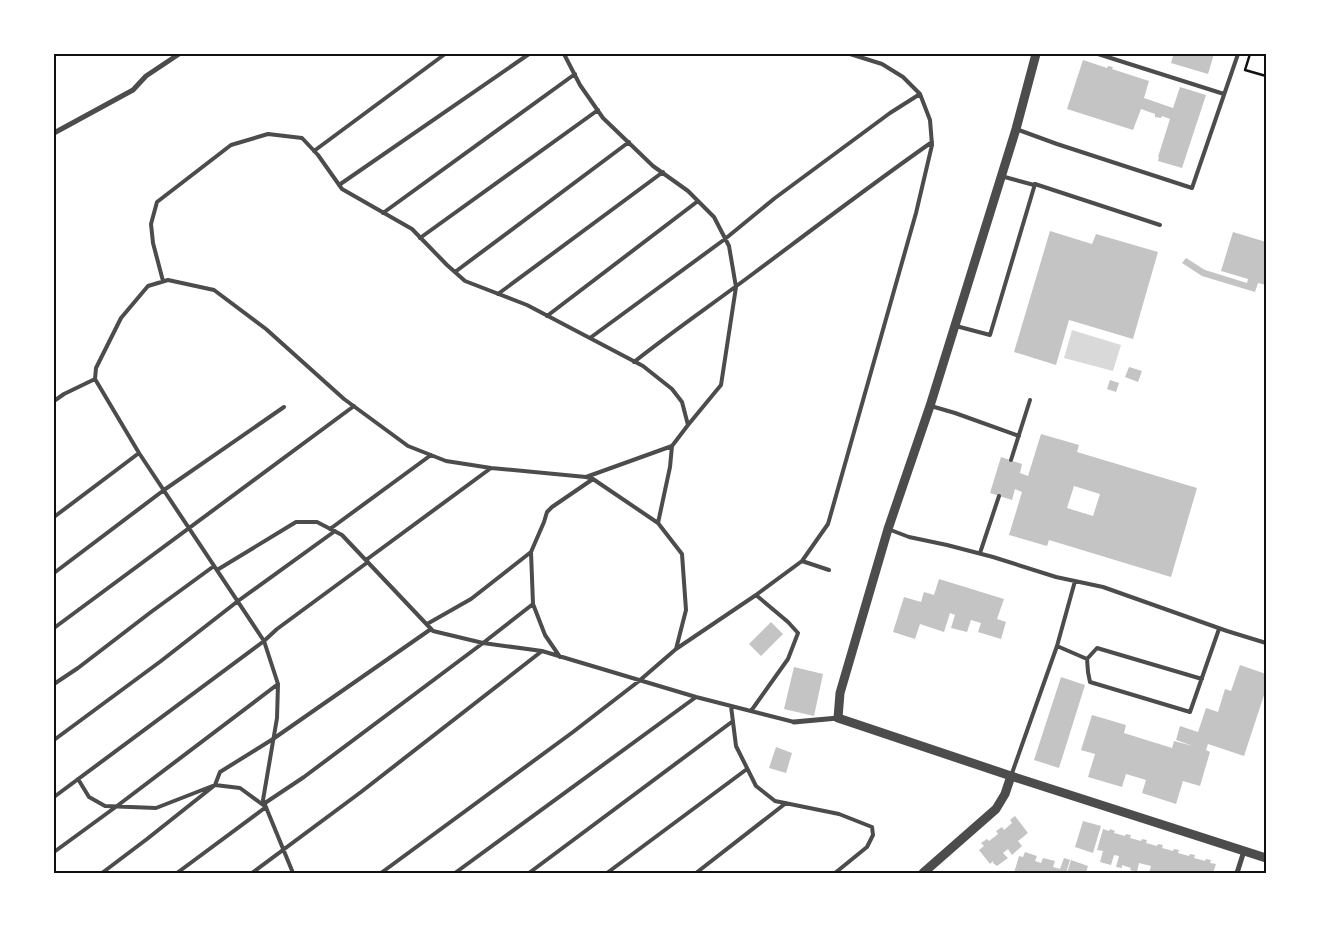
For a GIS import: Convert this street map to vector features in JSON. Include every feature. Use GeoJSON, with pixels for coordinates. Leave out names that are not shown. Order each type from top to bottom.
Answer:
{"type":"FeatureCollection","features":[{"type":"Feature","properties":{"kind":"street"},"geometry":{"type":"LineString","coordinates":[[54,133],[133,90],[146,76],[179,54]]}},
{"type":"Feature","properties":{"kind":"street"},"geometry":{"type":"LineString","coordinates":[[838,718],[840,694],[888,529],[930,406],[1016,129],[1036,54]]}},
{"type":"Feature","properties":{"kind":"street"},"geometry":{"type":"LineString","coordinates":[[794,722],[838,718],[1266,858]]}},
{"type":"Feature","properties":{"kind":"street"},"geometry":{"type":"LineString","coordinates":[[923,873],[996,809],[1005,794],[1011,776]]}},
{"type":"Feature","properties":{"kind":"street"},"geometry":{"type":"LineString","coordinates":[[1237,873],[1244,851]]}},
{"type":"Feature","properties":{"kind":"lane"},"geometry":{"type":"LineString","coordinates":[[314,151],[445,54]]}},
{"type":"Feature","properties":{"kind":"lane"},"geometry":{"type":"LineString","coordinates":[[339,185],[529,54]]}},
{"type":"Feature","properties":{"kind":"lane"},"geometry":{"type":"LineString","coordinates":[[564,54],[580,85],[603,118],[653,166],[688,191],[714,216],[729,246],[736,287],[721,385],[672,446],[670,467],[658,523]]}},
{"type":"Feature","properties":{"kind":"lane"},"geometry":{"type":"LineString","coordinates":[[381,873],[573,732],[639,681],[676,649],[756,595],[802,561],[828,524],[916,213],[932,145],[930,120],[920,94],[903,77],[882,64],[850,54]]}},
{"type":"Feature","properties":{"kind":"lane"},"geometry":{"type":"LineString","coordinates":[[1098,54],[1224,94]]}},
{"type":"Feature","properties":{"kind":"lane"},"geometry":{"type":"LineString","coordinates":[[1016,129],[1192,188],[1238,54]]}},
{"type":"Feature","properties":{"kind":"lane"},"geometry":{"type":"LineString","coordinates":[[383,213],[575,74]]}},
{"type":"Feature","properties":{"kind":"lane"},"geometry":{"type":"LineString","coordinates":[[590,338],[726,238],[783,192],[890,113],[920,94]]}},
{"type":"Feature","properties":{"kind":"lane"},"geometry":{"type":"LineString","coordinates":[[420,238],[598,110]]}},
{"type":"Feature","properties":{"kind":"lane"},"geometry":{"type":"LineString","coordinates":[[163,281],[153,243],[151,224],[157,202],[231,146],[268,134],[302,138],[342,189],[412,229],[465,281],[526,305],[643,366],[672,389],[682,402],[688,425]]}},
{"type":"Feature","properties":{"kind":"lane"},"geometry":{"type":"LineString","coordinates":[[455,272],[629,142]]}},
{"type":"Feature","properties":{"kind":"lane"},"geometry":{"type":"LineString","coordinates":[[634,362],[932,142]]}},
{"type":"Feature","properties":{"kind":"lane"},"geometry":{"type":"LineString","coordinates":[[498,294],[663,172]]}},
{"type":"Feature","properties":{"kind":"lane"},"geometry":{"type":"LineString","coordinates":[[1001,176],[1035,184],[1160,225]]}},
{"type":"Feature","properties":{"kind":"lane"},"geometry":{"type":"LineString","coordinates":[[954,325],[990,335],[1034,185]]}},
{"type":"Feature","properties":{"kind":"lane"},"geometry":{"type":"LineString","coordinates":[[546,316],[698,201]]}},
{"type":"Feature","properties":{"kind":"lane"},"geometry":{"type":"LineString","coordinates":[[294,873],[263,800],[277,718],[278,684],[264,641],[139,453],[95,379],[96,368],[121,318],[148,286],[168,280],[214,290],[266,329],[344,399],[408,446],[446,461],[593,479],[658,523],[682,554],[686,610],[676,649]]}},
{"type":"Feature","properties":{"kind":"lane"},"geometry":{"type":"LineString","coordinates":[[54,401],[95,379]]}},
{"type":"Feature","properties":{"kind":"lane"},"geometry":{"type":"LineString","coordinates":[[1011,460],[1030,400]]}},
{"type":"Feature","properties":{"kind":"lane"},"geometry":{"type":"LineString","coordinates":[[54,628],[354,406]]}},
{"type":"Feature","properties":{"kind":"lane"},"geometry":{"type":"LineString","coordinates":[[930,406],[1019,436]]}},
{"type":"Feature","properties":{"kind":"lane"},"geometry":{"type":"LineString","coordinates":[[54,573],[164,490],[284,407]]}},
{"type":"Feature","properties":{"kind":"lane"},"geometry":{"type":"LineString","coordinates":[[586,477],[672,446]]}},
{"type":"Feature","properties":{"kind":"lane"},"geometry":{"type":"LineString","coordinates":[[54,517],[139,453]]}},
{"type":"Feature","properties":{"kind":"lane"},"geometry":{"type":"LineString","coordinates":[[330,529],[431,455]]}},
{"type":"Feature","properties":{"kind":"lane"},"geometry":{"type":"LineString","coordinates":[[54,797],[264,641],[277,629],[491,468]]}},
{"type":"Feature","properties":{"kind":"lane"},"geometry":{"type":"LineString","coordinates":[[427,624],[471,599],[530,552],[547,512],[593,479]]}},
{"type":"Feature","properties":{"kind":"lane"},"geometry":{"type":"LineString","coordinates":[[980,553],[999,496]]}},
{"type":"Feature","properties":{"kind":"lane"},"geometry":{"type":"LineString","coordinates":[[54,684],[144,617],[216,568],[296,522],[317,522],[342,535],[433,631],[483,644],[542,651],[639,681],[794,722]]}},
{"type":"Feature","properties":{"kind":"lane"},"geometry":{"type":"LineString","coordinates":[[888,529],[909,537],[980,553],[1056,577],[1103,587],[1219,629],[1266,643]]}},
{"type":"Feature","properties":{"kind":"lane"},"geometry":{"type":"LineString","coordinates":[[54,740],[238,601],[335,531]]}},
{"type":"Feature","properties":{"kind":"lane"},"geometry":{"type":"LineString","coordinates":[[530,552],[533,604],[545,635],[560,657]]}},
{"type":"Feature","properties":{"kind":"lane"},"geometry":{"type":"LineString","coordinates":[[802,561],[829,570]]}},
{"type":"Feature","properties":{"kind":"lane"},"geometry":{"type":"LineString","coordinates":[[1011,776],[1057,646],[1075,581]]}},
{"type":"Feature","properties":{"kind":"lane"},"geometry":{"type":"LineString","coordinates":[[751,711],[788,659],[798,633],[756,595]]}},
{"type":"Feature","properties":{"kind":"lane"},"geometry":{"type":"LineString","coordinates":[[177,873],[265,805],[483,644],[533,604]]}},
{"type":"Feature","properties":{"kind":"lane"},"geometry":{"type":"LineString","coordinates":[[102,873],[215,785],[220,772],[273,738],[431,629]]}},
{"type":"Feature","properties":{"kind":"lane"},"geometry":{"type":"LineString","coordinates":[[1202,679],[1097,648],[1087,659],[1090,682],[1190,712],[1202,679],[1219,629]]}},
{"type":"Feature","properties":{"kind":"lane"},"geometry":{"type":"LineString","coordinates":[[1057,646],[1087,659]]}},
{"type":"Feature","properties":{"kind":"lane"},"geometry":{"type":"LineString","coordinates":[[252,873],[361,792],[542,651]]}},
{"type":"Feature","properties":{"kind":"lane"},"geometry":{"type":"LineString","coordinates":[[54,852],[278,684]]}},
{"type":"Feature","properties":{"kind":"lane"},"geometry":{"type":"LineString","coordinates":[[455,873],[696,697]]}},
{"type":"Feature","properties":{"kind":"lane"},"geometry":{"type":"LineString","coordinates":[[731,706],[736,746],[756,786],[776,801],[839,814],[872,827],[873,835],[867,847],[835,873]]}},
{"type":"Feature","properties":{"kind":"lane"},"geometry":{"type":"LineString","coordinates":[[529,873],[733,721]]}},
{"type":"Feature","properties":{"kind":"lane"},"geometry":{"type":"LineString","coordinates":[[607,873],[747,769]]}},
{"type":"Feature","properties":{"kind":"lane"},"geometry":{"type":"LineString","coordinates":[[78,779],[89,797],[105,806],[156,808],[215,785],[240,788],[265,805]]}},
{"type":"Feature","properties":{"kind":"lane"},"geometry":{"type":"LineString","coordinates":[[696,873],[786,803]]}},
{"type":"Feature","properties":{"kind":"path"},"geometry":{"type":"LineString","coordinates":[[1250,54],[1245,70],[1266,76]]}},
{"type":"Feature","properties":{"kind":"shaded area"},"geometry":{"type":"Polygon","coordinates":[[[1072,330],[1121,345],[1113,371],[1064,358],[1072,330]]]}},
{"type":"Feature","properties":{"kind":"building"},"geometry":{"type":"Polygon","coordinates":[[[1167,54],[1214,54],[1208,74],[1171,63],[1173,56],[1167,54]]]}},
{"type":"Feature","properties":{"kind":"building"},"geometry":{"type":"Polygon","coordinates":[[[1083,60],[1107,68],[1108,66],[1113,67],[1112,69],[1149,81],[1144,98],[1173,108],[1180,87],[1206,95],[1182,168],[1158,161],[1170,119],[1162,116],[1161,118],[1155,117],[1155,114],[1141,109],[1133,130],[1067,109],[1083,60]]]}},
{"type":"Feature","properties":{"kind":"building"},"geometry":{"type":"Polygon","coordinates":[[[1050,231],[1092,244],[1096,234],[1158,252],[1133,339],[1069,320],[1056,365],[1014,352],[1050,231]]]}},
{"type":"Feature","properties":{"kind":"building"},"geometry":{"type":"Polygon","coordinates":[[[1233,232],[1266,242],[1266,285],[1258,283],[1255,292],[1202,276],[1182,263],[1186,258],[1205,270],[1247,283],[1248,279],[1221,271],[1233,232]]]}},
{"type":"Feature","properties":{"kind":"building"},"geometry":{"type":"Polygon","coordinates":[[[1129,367],[1142,371],[1138,382],[1125,377],[1129,367]]]}},
{"type":"Feature","properties":{"kind":"building"},"geometry":{"type":"Polygon","coordinates":[[[1110,380],[1119,383],[1116,392],[1107,389],[1110,380]]]}},
{"type":"Feature","properties":{"kind":"building"},"geometry":{"type":"Polygon","coordinates":[[[1041,434],[1079,445],[1077,452],[1197,488],[1171,577],[1049,540],[1047,546],[1009,535],[1022,492],[1015,489],[1012,500],[990,493],[1001,457],[1022,464],[1020,473],[1028,476],[1041,434]],[[1074,486],[1067,508],[1093,516],[1100,494],[1074,486]]]}},
{"type":"Feature","properties":{"kind":"building"},"geometry":{"type":"Polygon","coordinates":[[[939,579],[1004,599],[997,619],[1006,622],[1001,639],[978,632],[981,623],[971,620],[967,632],[951,628],[955,615],[950,613],[944,632],[920,624],[915,639],[893,632],[904,597],[921,602],[924,592],[934,595],[939,579]]]}},
{"type":"Feature","properties":{"kind":"building"},"geometry":{"type":"Polygon","coordinates":[[[771,622],[783,634],[761,656],[749,644],[771,622]]]}},
{"type":"Feature","properties":{"kind":"building"},"geometry":{"type":"Polygon","coordinates":[[[1240,665],[1266,674],[1266,689],[1244,756],[1208,744],[1206,750],[1210,752],[1200,786],[1183,781],[1176,804],[1142,793],[1146,780],[1126,774],[1122,787],[1088,777],[1095,754],[1081,750],[1092,715],[1126,725],[1124,733],[1172,748],[1174,741],[1193,746],[1176,740],[1180,726],[1198,732],[1206,708],[1218,712],[1225,689],[1231,691],[1240,665]]]}},
{"type":"Feature","properties":{"kind":"building"},"geometry":{"type":"Polygon","coordinates":[[[794,667],[823,674],[814,716],[784,709],[794,667]]]}},
{"type":"Feature","properties":{"kind":"building"},"geometry":{"type":"Polygon","coordinates":[[[1061,677],[1085,685],[1059,768],[1034,760],[1061,677]]]}},
{"type":"Feature","properties":{"kind":"building"},"geometry":{"type":"Polygon","coordinates":[[[776,747],[792,753],[786,773],[769,768],[776,747]]]}},
{"type":"Feature","properties":{"kind":"building"},"geometry":{"type":"Polygon","coordinates":[[[1015,816],[1028,833],[1018,841],[1022,846],[1012,855],[1008,849],[1003,853],[1008,858],[997,866],[993,861],[990,864],[979,850],[984,846],[981,843],[987,839],[989,841],[998,834],[996,831],[1002,827],[1004,830],[1012,823],[1010,820],[1015,816]]]}},
{"type":"Feature","properties":{"kind":"building"},"geometry":{"type":"Polygon","coordinates":[[[1083,821],[1101,826],[1093,853],[1075,847],[1083,821]]]}},
{"type":"Feature","properties":{"kind":"building"},"geometry":{"type":"Polygon","coordinates":[[[1103,829],[1109,831],[1110,829],[1115,831],[1114,833],[1125,836],[1126,834],[1131,835],[1130,838],[1141,841],[1142,839],[1147,840],[1146,843],[1157,846],[1158,844],[1163,845],[1162,848],[1173,851],[1174,849],[1179,850],[1178,853],[1189,856],[1190,854],[1195,855],[1194,858],[1205,861],[1206,859],[1211,860],[1210,863],[1216,864],[1213,873],[1149,873],[1151,866],[1139,863],[1137,872],[1122,865],[1122,868],[1116,867],[1119,856],[1114,855],[1111,865],[1100,862],[1103,851],[1097,850],[1103,829]]]}},
{"type":"Feature","properties":{"kind":"building"},"geometry":{"type":"Polygon","coordinates":[[[1025,852],[1037,856],[1035,861],[1041,863],[1043,858],[1055,861],[1053,867],[1060,869],[1064,858],[1070,860],[1066,873],[1014,873],[1019,856],[1023,857],[1025,852]]]}},
{"type":"Feature","properties":{"kind":"building"},"geometry":{"type":"Polygon","coordinates":[[[1071,860],[1088,866],[1086,873],[1067,873],[1071,860]]]}}]}
